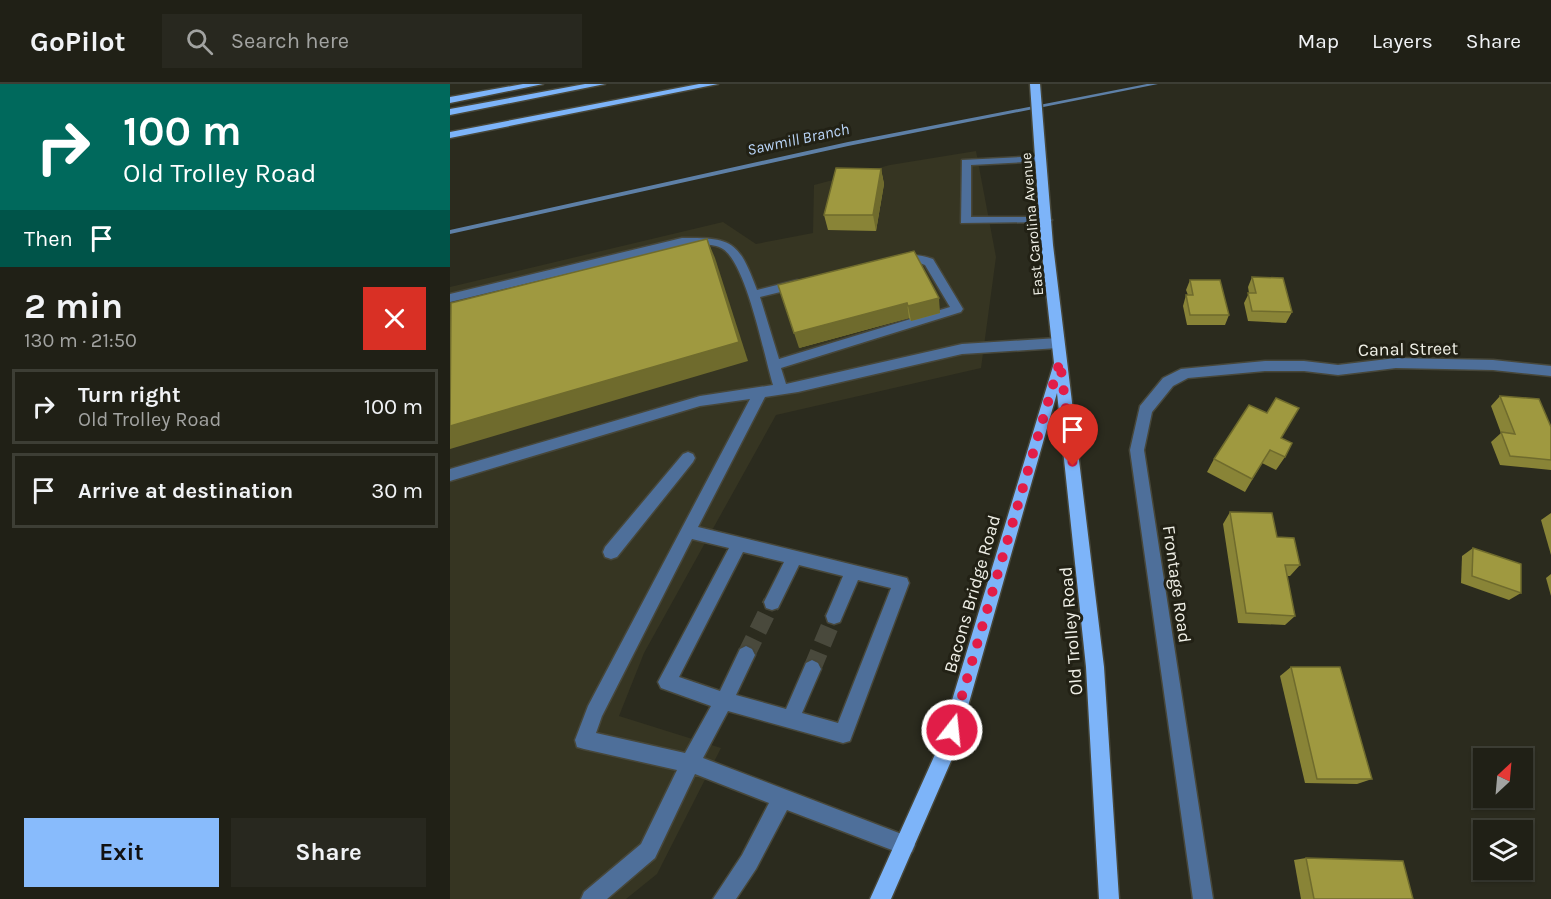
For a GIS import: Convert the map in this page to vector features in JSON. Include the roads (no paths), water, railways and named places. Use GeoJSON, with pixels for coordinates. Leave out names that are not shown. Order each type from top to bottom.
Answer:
{"type":"FeatureCollection","features":[{"type":"Feature","properties":{"kind":"main road"},"geometry":{"type":"LineString","coordinates":[[450,100],[538,84]]}},
{"type":"Feature","properties":{"kind":"main road"},"geometry":{"type":"LineString","coordinates":[[450,112],[600,84]]}},
{"type":"Feature","properties":{"kind":"main road"},"geometry":{"type":"LineString","coordinates":[[450,135],[713,84]]}},
{"type":"Feature","properties":{"kind":"main road","name":"East Carolina Avenue"},"geometry":{"type":"LineString","coordinates":[[1035,86],[1059,352]]}},
{"type":"Feature","properties":{"kind":"main road","name":"Bacons Bridge Road"},"geometry":{"type":"LineString","coordinates":[[880,899],[946,752],[1059,352]]}},
{"type":"Feature","properties":{"kind":"main road","name":"Old Trolley Road"},"geometry":{"type":"LineString","coordinates":[[1059,352],[1095,667],[1108,899]]}},
{"type":"Feature","properties":{"kind":"street"},"geometry":{"type":"LineString","coordinates":[[1041,159],[966,162],[965,221],[1046,220]]}},
{"type":"Feature","properties":{"kind":"street"},"geometry":{"type":"LineString","coordinates":[[450,298],[682,242],[713,242],[727,246],[739,258],[780,390]]}},
{"type":"Feature","properties":{"kind":"street"},"geometry":{"type":"LineString","coordinates":[[773,366],[957,309],[929,261],[914,257],[891,262]]}},
{"type":"Feature","properties":{"kind":"street"},"geometry":{"type":"LineString","coordinates":[[752,295],[810,281]]}},
{"type":"Feature","properties":{"kind":"street"},"geometry":{"type":"LineString","coordinates":[[450,475],[700,401],[780,390],[962,349],[1059,352]]}},
{"type":"Feature","properties":{"kind":"street","name":"Canal Street"},"geometry":{"type":"LineString","coordinates":[[1265,366],[1304,366],[1338,370],[1396,363],[1493,365],[1551,371]]}},
{"type":"Feature","properties":{"kind":"street","name":"Frontage Road"},"geometry":{"type":"LineString","coordinates":[[1203,899],[1137,450],[1145,410],[1168,382],[1186,373],[1265,366]]}},
{"type":"Feature","properties":{"kind":"street"},"geometry":{"type":"LineString","coordinates":[[760,393],[594,712],[584,740],[690,763],[905,845]]}},
{"type":"Feature","properties":{"kind":"street"},"geometry":{"type":"LineString","coordinates":[[611,552],[688,458]]}},
{"type":"Feature","properties":{"kind":"street"},"geometry":{"type":"LineString","coordinates":[[687,531],[901,584],[843,734],[724,701],[667,682],[739,544]]}},
{"type":"Feature","properties":{"kind":"street"},"geometry":{"type":"LineString","coordinates":[[772,602],[794,558]]}},
{"type":"Feature","properties":{"kind":"street"},"geometry":{"type":"LineString","coordinates":[[834,616],[853,572]]}},
{"type":"Feature","properties":{"kind":"street"},"geometry":{"type":"LineString","coordinates":[[591,899],[648,851],[746,655]]}},
{"type":"Feature","properties":{"kind":"street"},"geometry":{"type":"LineString","coordinates":[[790,720],[812,669]]}},
{"type":"Feature","properties":{"kind":"street"},"geometry":{"type":"LineString","coordinates":[[723,899],[749,862],[782,799]]}},
{"type":"Feature","properties":{"kind":"waterway","name":"Sawmill Branch"},"geometry":{"type":"LineString","coordinates":[[450,232],[848,144],[1155,84]]}},
{"type":"Feature","properties":{"kind":"tunnel"},"geometry":{"type":"LineString","coordinates":[[746,655],[772,602]]}},
{"type":"Feature","properties":{"kind":"tunnel"},"geometry":{"type":"LineString","coordinates":[[812,669],[834,616]]}}]}
